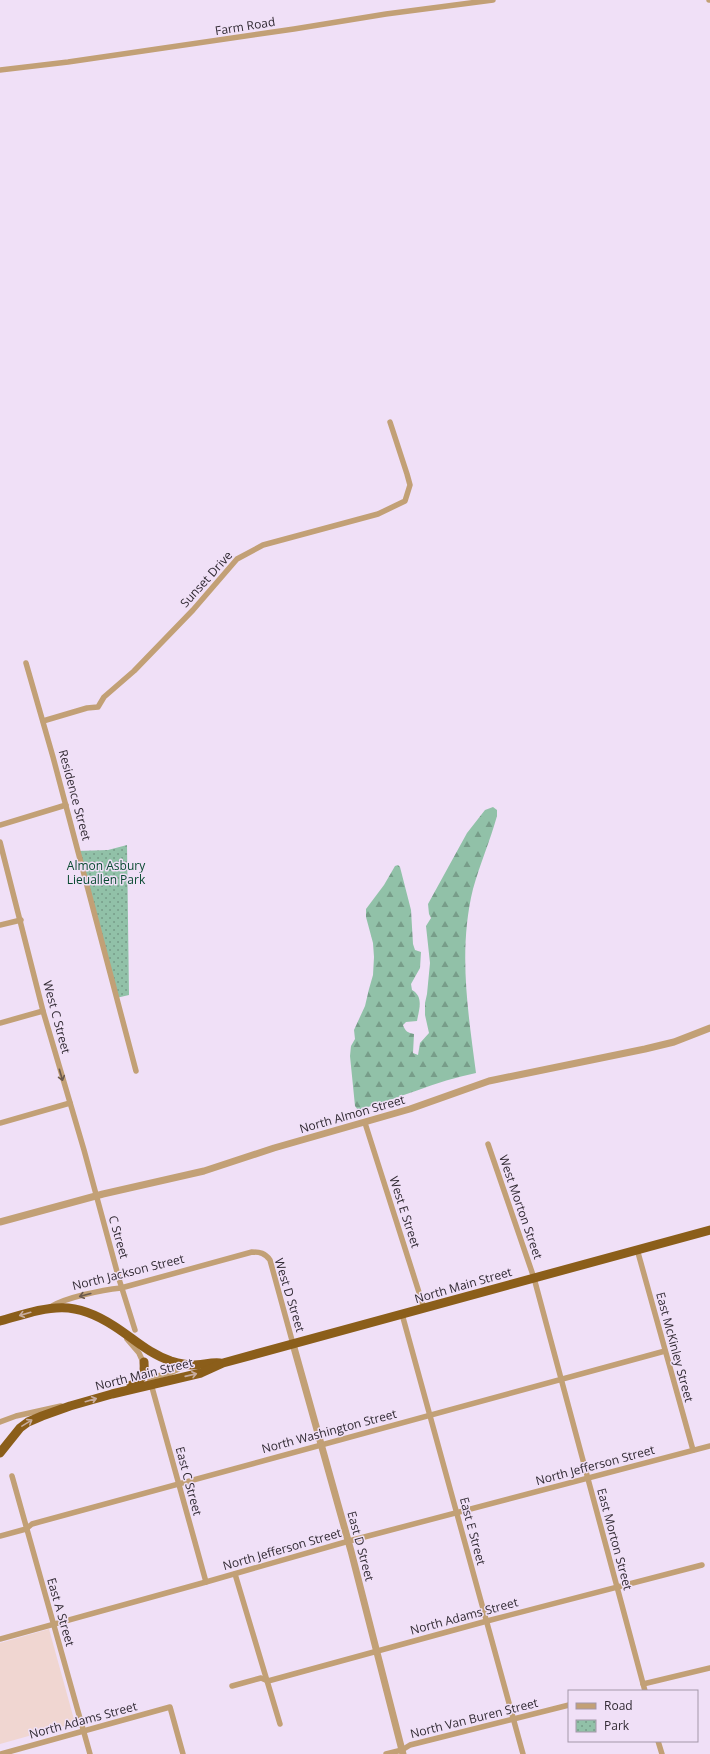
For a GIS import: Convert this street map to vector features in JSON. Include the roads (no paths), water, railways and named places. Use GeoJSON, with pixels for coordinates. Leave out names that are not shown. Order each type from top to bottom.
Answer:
{"type":"FeatureCollection","features":[{"type":"Feature","properties":{"kind":"highway","name":"North Main Street"},"geometry":{"type":"LineString","coordinates":[[0,1452],[13,1435],[28,1422],[70,1406],[150,1381],[201,1373],[223,1363],[710,1230]]}},
{"type":"Feature","properties":{"kind":"highway","name":"North Main Street"},"geometry":{"type":"LineString","coordinates":[[49,1307],[77,1309],[96,1316],[161,1357],[174,1362],[192,1365],[214,1362],[223,1363]]}},
{"type":"Feature","properties":{"kind":"highway","name":"North Jackson Street"},"geometry":{"type":"LineString","coordinates":[[0,1321],[49,1307]]}},
{"type":"Feature","properties":{"kind":"highway"},"geometry":{"type":"LineString","coordinates":[[112,1394],[120,1388],[136,1384],[140,1380],[145,1370],[144,1362]]}},
{"type":"Feature","properties":{"kind":"street","name":"Farm Road"},"geometry":{"type":"LineString","coordinates":[[0,70],[68,62],[278,32],[386,14],[493,0]]}},
{"type":"Feature","properties":{"kind":"street","name":"Sunset Drive"},"geometry":{"type":"LineString","coordinates":[[43,720],[87,708],[98,707],[104,697],[134,671],[193,610],[237,559],[263,545],[378,514],[395,507],[405,500],[408,491],[408,480],[390,422]]}},
{"type":"Feature","properties":{"kind":"street","name":"Residence Street"},"geometry":{"type":"LineString","coordinates":[[26,664],[66,805],[136,1071]]}},
{"type":"Feature","properties":{"kind":"street"},"geometry":{"type":"LineString","coordinates":[[0,825],[66,805]]}},
{"type":"Feature","properties":{"kind":"street","name":"West C Street"},"geometry":{"type":"LineString","coordinates":[[0,842],[43,1011],[96,1196]]}},
{"type":"Feature","properties":{"kind":"street"},"geometry":{"type":"LineString","coordinates":[[0,925],[20,920]]}},
{"type":"Feature","properties":{"kind":"street"},"geometry":{"type":"LineString","coordinates":[[0,1023],[43,1011]]}},
{"type":"Feature","properties":{"kind":"street","name":"North Almon Street"},"geometry":{"type":"LineString","coordinates":[[0,1222],[96,1196],[180,1177],[274,1148],[365,1123],[489,1081],[645,1049],[674,1042],[710,1028]]}},
{"type":"Feature","properties":{"kind":"street"},"geometry":{"type":"LineString","coordinates":[[0,1123],[70,1103]]}},
{"type":"Feature","properties":{"kind":"street","name":"West E Street"},"geometry":{"type":"LineString","coordinates":[[365,1123],[424,1308]]}},
{"type":"Feature","properties":{"kind":"street","name":"West Morton Street"},"geometry":{"type":"LineString","coordinates":[[488,1144],[534,1278]]}},
{"type":"Feature","properties":{"kind":"street","name":"C Street"},"geometry":{"type":"LineString","coordinates":[[96,1196],[121,1288],[135,1330]]}},
{"type":"Feature","properties":{"kind":"street","name":"East McKinley Street"},"geometry":{"type":"LineString","coordinates":[[637,1249],[692,1450]]}},
{"type":"Feature","properties":{"kind":"street","name":"North Jackson Street"},"geometry":{"type":"LineString","coordinates":[[49,1307],[64,1300],[109,1289],[121,1288],[252,1252],[263,1253]]}},
{"type":"Feature","properties":{"kind":"street","name":"West D Street"},"geometry":{"type":"LineString","coordinates":[[263,1253],[270,1260],[293,1344]]}},
{"type":"Feature","properties":{"kind":"street","name":"East Morton Street"},"geometry":{"type":"LineString","coordinates":[[534,1278],[645,1690]]}},
{"type":"Feature","properties":{"kind":"street","name":"East E Street"},"geometry":{"type":"LineString","coordinates":[[402,1314],[523,1754]]}},
{"type":"Feature","properties":{"kind":"street"},"geometry":{"type":"LineString","coordinates":[[118,1329],[139,1352],[150,1381]]}},
{"type":"Feature","properties":{"kind":"street","name":"East D Street"},"geometry":{"type":"LineString","coordinates":[[293,1344],[349,1541],[403,1752]]}},
{"type":"Feature","properties":{"kind":"street","name":"North Washington Street"},"geometry":{"type":"LineString","coordinates":[[0,1536],[26,1529],[32,1524],[665,1351]]}},
{"type":"Feature","properties":{"kind":"street","name":"North Main Street"},"geometry":{"type":"LineString","coordinates":[[150,1381],[170,1373],[180,1367],[192,1365]]}},
{"type":"Feature","properties":{"kind":"street","name":"East C Street"},"geometry":{"type":"LineString","coordinates":[[150,1381],[206,1582]]}},
{"type":"Feature","properties":{"kind":"street","name":"North Main Street"},"geometry":{"type":"LineString","coordinates":[[0,1422],[16,1416],[44,1409],[70,1406]]}},
{"type":"Feature","properties":{"kind":"street","name":"North Jefferson Street"},"geometry":{"type":"LineString","coordinates":[[0,1639],[236,1574],[349,1541],[710,1446]]}},
{"type":"Feature","properties":{"kind":"street","name":"East A Street"},"geometry":{"type":"LineString","coordinates":[[12,1476],[90,1754]]}},
{"type":"Feature","properties":{"kind":"street","name":"North Adams Street"},"geometry":{"type":"LineString","coordinates":[[232,1686],[261,1678],[268,1681],[486,1621],[702,1565]]}},
{"type":"Feature","properties":{"kind":"street"},"geometry":{"type":"LineString","coordinates":[[236,1574],[280,1724]]}},
{"type":"Feature","properties":{"kind":"street"},"geometry":{"type":"LineString","coordinates":[[643,1684],[710,1668]]}},
{"type":"Feature","properties":{"kind":"street","name":"North Van Buren Street"},"geometry":{"type":"LineString","coordinates":[[386,1754],[403,1752],[410,1745],[568,1705]]}},
{"type":"Feature","properties":{"kind":"street","name":"North Adams Street"},"geometry":{"type":"LineString","coordinates":[[1,1754],[170,1708],[183,1754]]}},
{"type":"Feature","properties":{"kind":"street"},"geometry":{"type":"LineString","coordinates":[[658,1742],[662,1754]]}},
{"type":"Feature","properties":{"kind":"park label","name":"Almon Asbury Lieuallen Park"},"geometry":{"type":"Point","coordinates":[106,872]}}]}
